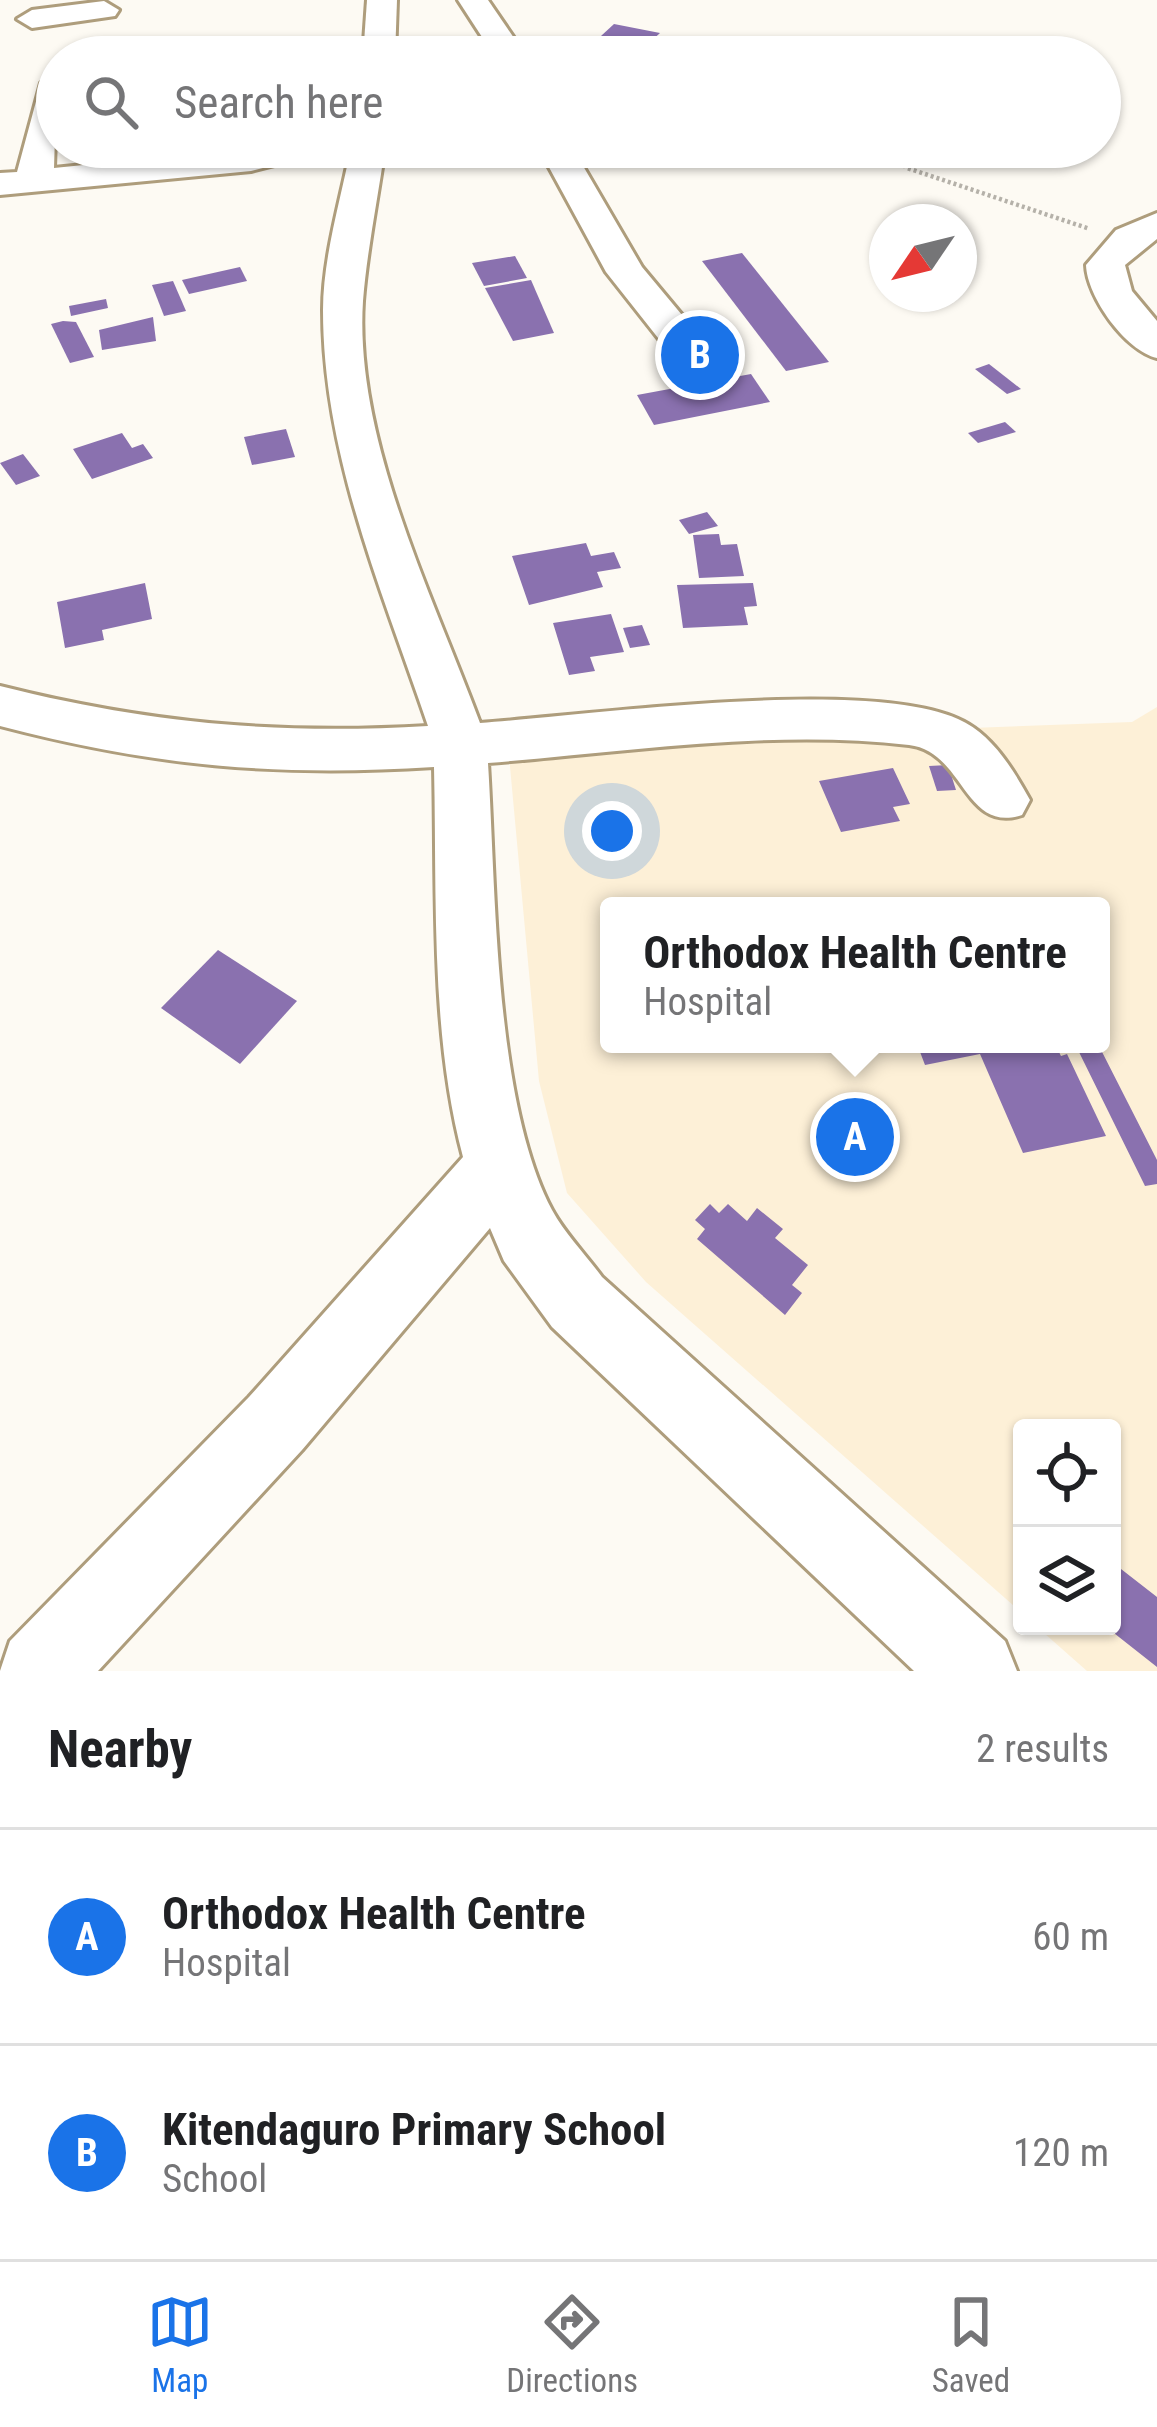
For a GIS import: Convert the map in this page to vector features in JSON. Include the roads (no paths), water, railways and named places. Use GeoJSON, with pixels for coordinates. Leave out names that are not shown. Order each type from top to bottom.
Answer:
{"type":"FeatureCollection","features":[{"type":"Feature","properties":{"kind":"street"},"geometry":{"type":"LineString","coordinates":[[381,36],[382,0]]}},
{"type":"Feature","properties":{"kind":"street"},"geometry":{"type":"LineString","coordinates":[[473,0],[502,36]]}},
{"type":"Feature","properties":{"kind":"street"},"geometry":{"type":"LineString","coordinates":[[32,19],[108,5]]}},
{"type":"Feature","properties":{"kind":"street"},"geometry":{"type":"LineString","coordinates":[[86,36],[108,5]]}},
{"type":"Feature","properties":{"kind":"street"},"geometry":{"type":"LineString","coordinates":[[36,134],[17,181],[162,168]]}},
{"type":"Feature","properties":{"kind":"street"},"geometry":{"type":"LineString","coordinates":[[365,168],[343,304],[347,387],[362,462],[460,742],[469,945],[487,1119],[499,1166],[530,1237],[577,1302],[975,1671]]}},
{"type":"Feature","properties":{"kind":"street"},"geometry":{"type":"LineString","coordinates":[[567,168],[625,272],[681,339]]}},
{"type":"Feature","properties":{"kind":"street"},"geometry":{"type":"LineString","coordinates":[[1142,232],[1102,262],[1103,280],[1157,346]]}},
{"type":"Feature","properties":{"kind":"street"},"geometry":{"type":"LineString","coordinates":[[0,706],[153,742],[223,749],[460,742],[722,726],[909,725],[943,733],[973,754],[1002,800]]}},
{"type":"Feature","properties":{"kind":"street"},"geometry":{"type":"LineString","coordinates":[[40,1671],[259,1443],[499,1166]]}},
{"type":"Feature","properties":{"kind":"place","name":"Kitendaguro Primary School"},"geometry":{"type":"Point","coordinates":[700,355]}},
{"type":"Feature","properties":{"kind":"place","name":"Orthodox Health Centre"},"geometry":{"type":"Point","coordinates":[855,1137]}}]}
